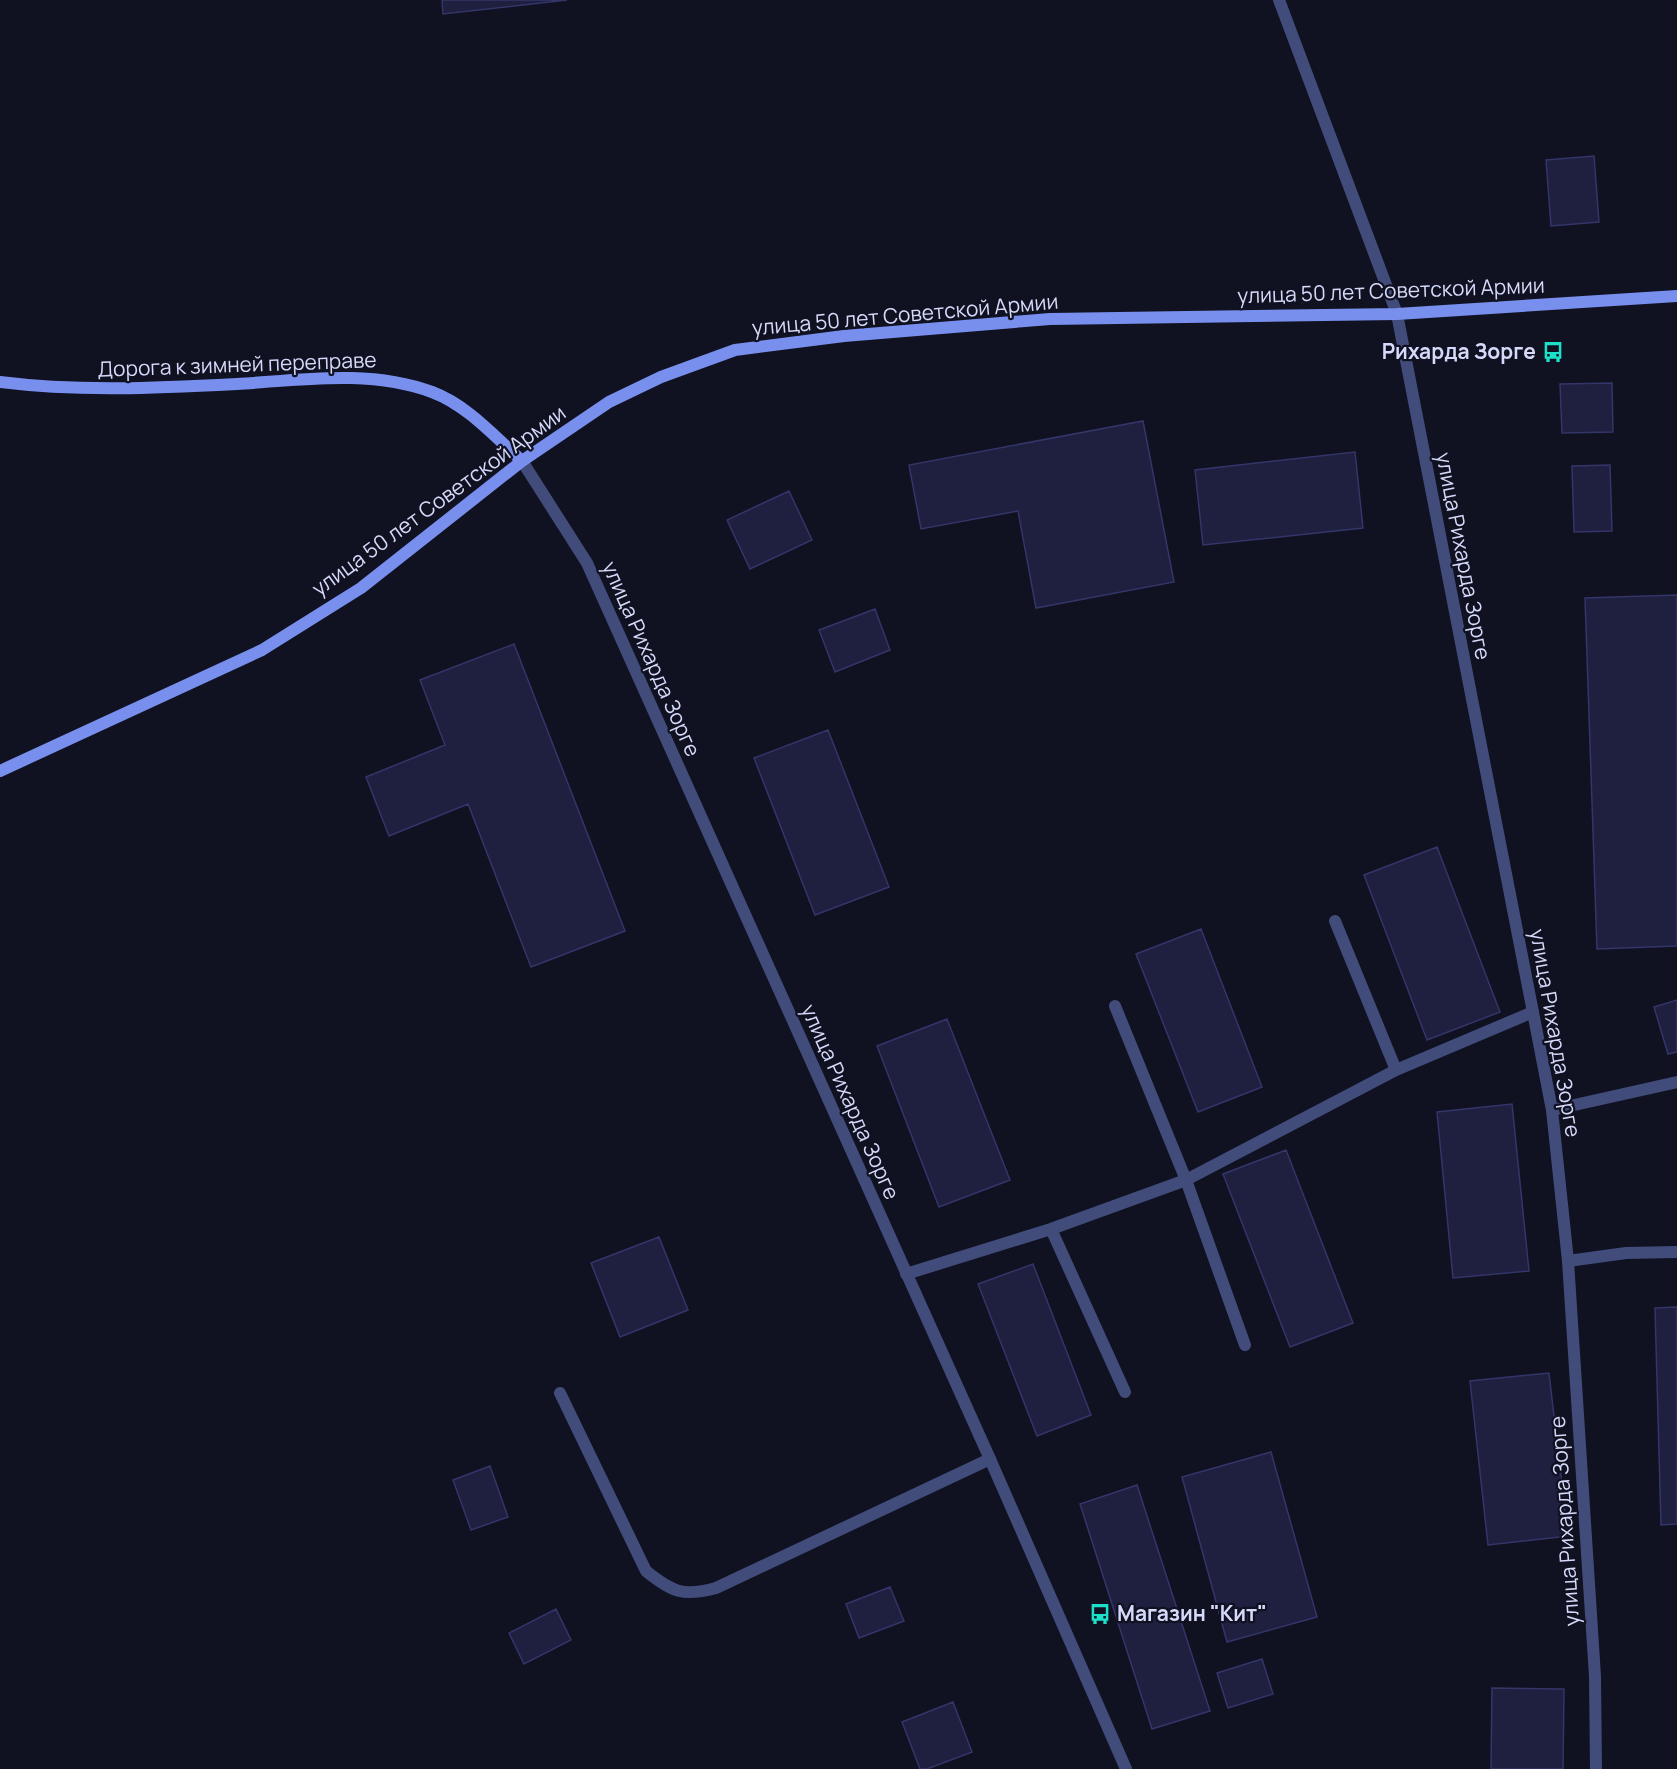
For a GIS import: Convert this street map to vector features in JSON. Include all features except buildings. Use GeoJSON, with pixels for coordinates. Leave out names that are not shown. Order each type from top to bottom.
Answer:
{"type":"FeatureCollection","features":[{"type":"Feature","properties":{"kind":"main road","name":"улица 50 лет Советской Армии"},"geometry":{"type":"LineString","coordinates":[[0,771],[262,650],[361,588],[522,461],[609,402],[661,377],[735,350],[844,336],[1050,319],[1397,314],[1677,296]]}},
{"type":"Feature","properties":{"kind":"main road","name":"Дорога к зимней переправе"},"geometry":{"type":"LineString","coordinates":[[0,382],[49,388],[144,389],[336,378],[392,381],[433,392],[471,414],[522,461]]}},
{"type":"Feature","properties":{"kind":"street","name":"улица Рихарда Зорге"},"geometry":{"type":"LineString","coordinates":[[1279,0],[1397,314],[1552,1110],[1568,1261],[1595,1676],[1596,1769]]}},
{"type":"Feature","properties":{"kind":"street","name":"улица Рихарда Зорге"},"geometry":{"type":"LineString","coordinates":[[522,461],[587,563],[990,1459],[1126,1769]]}},
{"type":"Feature","properties":{"kind":"street"},"geometry":{"type":"LineString","coordinates":[[1335,921],[1396,1071]]}},
{"type":"Feature","properties":{"kind":"street"},"geometry":{"type":"LineString","coordinates":[[1115,1006],[1185,1180],[1245,1345]]}},
{"type":"Feature","properties":{"kind":"street"},"geometry":{"type":"LineString","coordinates":[[906,1274],[1051,1229],[1185,1180],[1396,1071],[1533,1012]]}},
{"type":"Feature","properties":{"kind":"street"},"geometry":{"type":"LineString","coordinates":[[1552,1110],[1677,1082]]}},
{"type":"Feature","properties":{"kind":"street"},"geometry":{"type":"LineString","coordinates":[[1051,1229],[1125,1392]]}},
{"type":"Feature","properties":{"kind":"street"},"geometry":{"type":"LineString","coordinates":[[1568,1261],[1626,1253],[1677,1252]]}},
{"type":"Feature","properties":{"kind":"street"},"geometry":{"type":"LineString","coordinates":[[560,1393],[646,1571],[665,1587],[693,1594],[716,1588],[990,1459]]}},
{"type":"Feature","properties":{"kind":"place","name":"Рихарда Зорге"},"geometry":{"type":"Point","coordinates":[1553,352]}},
{"type":"Feature","properties":{"kind":"place","name":"Магазин \"Кит\""},"geometry":{"type":"Point","coordinates":[1100,1614]}}]}
